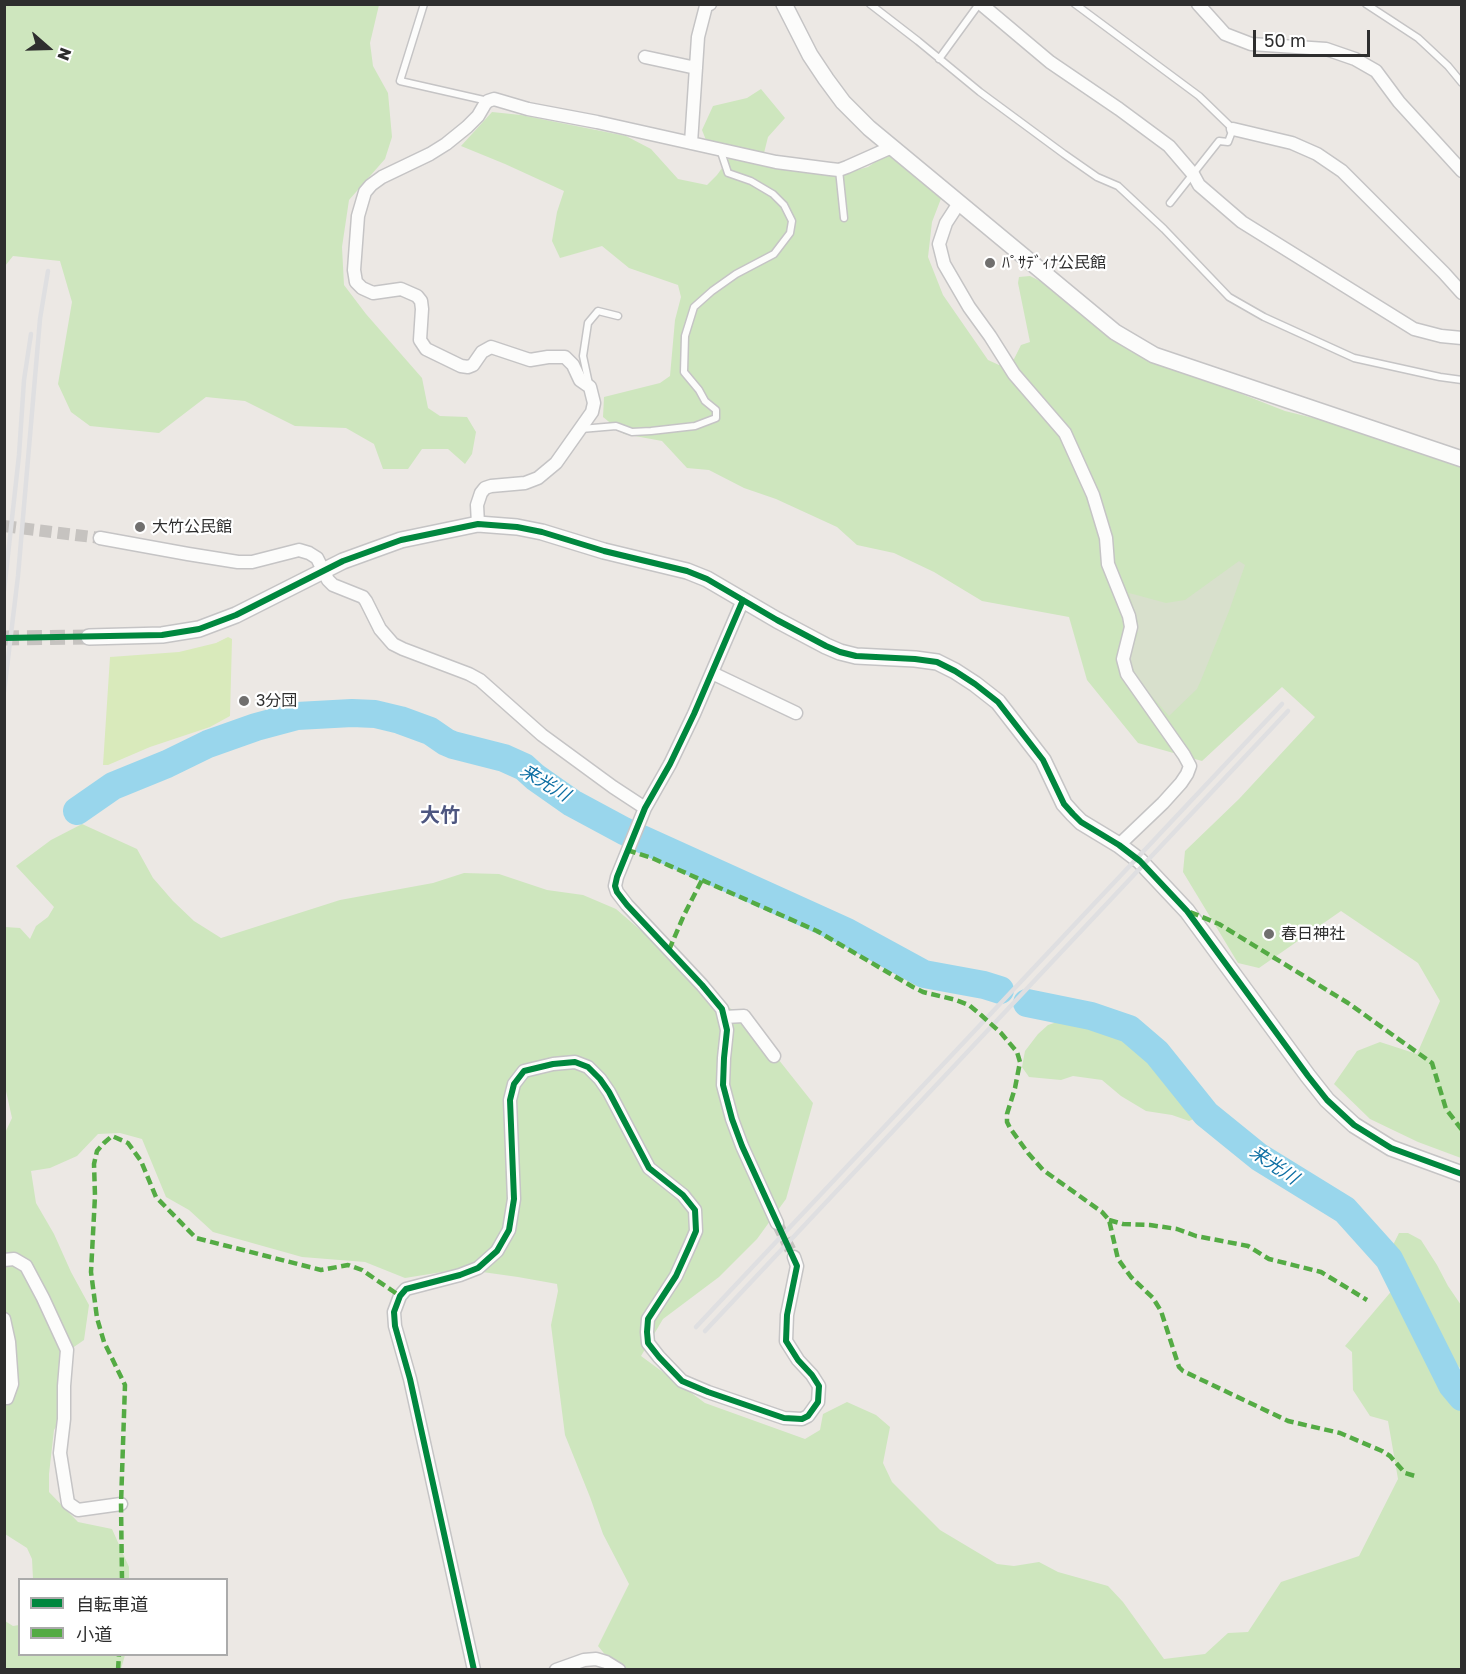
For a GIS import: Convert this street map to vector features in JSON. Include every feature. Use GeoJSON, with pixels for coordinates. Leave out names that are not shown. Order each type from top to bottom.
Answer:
{"type":"FeatureCollection","features":[{"type":"Feature","properties":{"kind":"street"},"geometry":{"type":"LineString","coordinates":[[691,143],[698,37],[706,6],[710,4]]}},
{"type":"Feature","properties":{"kind":"street"},"geometry":{"type":"LineString","coordinates":[[784,4],[810,55],[837,94],[869,128],[1115,332],[1154,355],[1461,459]]}},
{"type":"Feature","properties":{"kind":"street"},"geometry":{"type":"LineString","coordinates":[[1198,4],[1225,34],[1251,44],[1326,49],[1355,59],[1376,71],[1399,102],[1461,171]]}},
{"type":"Feature","properties":{"kind":"street"},"geometry":{"type":"LineString","coordinates":[[986,6],[1050,62],[1169,146],[1193,174],[1199,185],[1242,222],[1414,329],[1461,338]]}},
{"type":"Feature","properties":{"kind":"street"},"geometry":{"type":"LineString","coordinates":[[645,57],[696,68]]}},
{"type":"Feature","properties":{"kind":"street"},"geometry":{"type":"LineString","coordinates":[[478,524],[477,504],[485,488],[525,483],[538,478],[556,463],[592,412],[594,403],[590,387],[580,380],[571,362],[565,357],[530,360],[491,347],[482,352],[471,367],[461,366],[426,349],[422,345],[420,331],[422,309],[417,296],[401,289],[373,293],[356,282],[354,270],[358,216],[365,192],[371,185],[446,144],[467,127],[488,101],[494,99],[528,109],[776,162],[839,170],[892,147]]}},
{"type":"Feature","properties":{"kind":"street"},"geometry":{"type":"LineString","coordinates":[[1233,129],[1292,143],[1317,154],[1342,171],[1461,293]]}},
{"type":"Feature","properties":{"kind":"street"},"geometry":{"type":"LineString","coordinates":[[959,203],[946,223],[939,244],[944,264],[969,307],[1014,374],[1065,433],[1093,495],[1106,538],[1108,564],[1129,616],[1131,627],[1123,659],[1127,674],[1190,766],[1181,783],[1119,845]]}},
{"type":"Feature","properties":{"kind":"street"},"geometry":{"type":"LineString","coordinates":[[89,637],[162,635],[199,629],[236,615],[343,561],[400,540],[478,524],[517,527],[542,532],[604,551],[687,571],[707,579],[816,641],[840,652],[856,656],[937,662],[975,684],[998,702],[1036,752],[1050,774],[1064,804],[1072,814],[1140,861],[1187,911],[1327,1100],[1354,1125],[1391,1148],[1461,1174]]}},
{"type":"Feature","properties":{"kind":"street"},"geometry":{"type":"LineString","coordinates":[[100,538],[238,562],[252,562],[299,550],[309,553],[317,558],[333,585],[363,597],[380,629],[393,644],[480,680],[542,735],[643,812]]}},
{"type":"Feature","properties":{"kind":"street"},"geometry":{"type":"LineString","coordinates":[[743,600],[670,764],[643,812],[616,877],[615,886],[627,906],[722,1009],[727,1030],[723,1085],[742,1146],[777,1223]]}},
{"type":"Feature","properties":{"kind":"street"},"geometry":{"type":"LineString","coordinates":[[712,673],[796,713]]}},
{"type":"Feature","properties":{"kind":"street"},"geometry":{"type":"LineString","coordinates":[[724,1017],[744,1016],[774,1056]]}},
{"type":"Feature","properties":{"kind":"street"},"geometry":{"type":"LineString","coordinates":[[474,1670],[410,1379],[394,1326],[394,1312],[400,1296],[406,1289],[478,1268],[497,1251],[509,1230],[514,1199],[510,1100],[514,1084],[524,1071],[575,1062],[588,1067],[600,1078],[609,1092],[649,1168],[683,1196],[695,1210],[696,1231],[676,1276],[648,1319],[647,1332],[648,1343],[682,1380],[708,1392],[784,1418],[802,1419],[808,1416],[818,1402],[819,1386],[786,1341],[787,1316],[797,1266],[794,1257]]}},
{"type":"Feature","properties":{"kind":"street"},"geometry":{"type":"LineString","coordinates":[[4,1260],[14,1259],[26,1266],[67,1350],[60,1453],[68,1503],[78,1510],[121,1504]]}},
{"type":"Feature","properties":{"kind":"street"},"geometry":{"type":"LineString","coordinates":[[4,1319],[9,1342],[12,1384],[7,1398],[4,1398]]}},
{"type":"Feature","properties":{"kind":"street"},"geometry":{"type":"LineString","coordinates":[[556,1670],[584,1660],[596,1659],[619,1670]]}},
{"type":"Feature","properties":{"kind":"lane"},"geometry":{"type":"LineString","coordinates":[[424,4],[400,81],[488,101]]}},
{"type":"Feature","properties":{"kind":"lane"},"geometry":{"type":"LineString","coordinates":[[870,4],[980,92],[1064,154],[1097,177],[1118,186],[1164,229],[1229,297],[1243,306],[1354,358],[1461,380]]}},
{"type":"Feature","properties":{"kind":"lane"},"geometry":{"type":"LineString","coordinates":[[1075,4],[1200,96],[1233,129],[1228,142],[1219,141],[1170,203]]}},
{"type":"Feature","properties":{"kind":"lane"},"geometry":{"type":"LineString","coordinates":[[1366,4],[1418,38],[1448,66],[1461,83]]}},
{"type":"Feature","properties":{"kind":"lane"},"geometry":{"type":"LineString","coordinates":[[939,59],[986,6]]}},
{"type":"Feature","properties":{"kind":"lane"},"geometry":{"type":"LineString","coordinates":[[580,429],[616,426],[632,432],[651,431],[695,426],[716,418],[716,410],[705,401],[684,372],[686,336],[694,307],[736,274],[774,254],[790,233],[792,221],[784,205],[773,194],[751,181],[728,173],[719,149]]}},
{"type":"Feature","properties":{"kind":"lane"},"geometry":{"type":"LineString","coordinates":[[839,170],[844,218]]}},
{"type":"Feature","properties":{"kind":"lane"},"geometry":{"type":"LineString","coordinates":[[590,387],[583,356],[588,323],[598,311],[618,316]]}},
{"type":"Feature","properties":{"kind":"green space"},"geometry":{"type":"Polygon","coordinates":[[[4,5],[379,5],[370,43],[373,66],[388,93],[392,137],[385,159],[349,200],[342,247],[344,285],[422,378],[428,408],[440,416],[467,417],[476,432],[472,454],[465,464],[448,449],[422,449],[408,469],[383,469],[374,444],[346,428],[295,426],[245,401],[206,397],[159,433],[90,426],[71,412],[58,384],[72,302],[60,261],[13,256],[5,266],[4,5]]]}},
{"type":"Feature","properties":{"kind":"green space"},"geometry":{"type":"Polygon","coordinates":[[[761,89],[785,118],[768,137],[764,153],[849,172],[868,167],[890,152],[942,196],[932,222],[928,257],[943,295],[988,360],[999,365],[1014,359],[1021,345],[1030,342],[1018,283],[1019,277],[1030,276],[1050,286],[1137,353],[1285,411],[1354,428],[1461,466],[1461,1158],[1418,1142],[1370,1119],[1334,1084],[1357,1051],[1380,1042],[1417,1054],[1440,1001],[1418,963],[1341,911],[1259,968],[1238,963],[1183,872],[1185,851],[1239,799],[1315,717],[1282,687],[1202,761],[1138,743],[1087,680],[1069,617],[982,601],[934,572],[894,553],[857,545],[837,527],[776,499],[744,488],[709,470],[687,468],[662,441],[624,434],[603,417],[604,397],[660,383],[670,376],[675,320],[681,297],[678,285],[629,268],[602,246],[560,258],[552,241],[557,212],[564,191],[461,146],[492,112],[521,115],[626,136],[651,149],[678,179],[707,185],[730,157],[725,146],[706,140],[702,130],[713,106],[747,98],[761,89]]]}},
{"type":"Feature","properties":{"kind":"green space"},"geometry":{"type":"Polygon","coordinates":[[[1239,561],[1245,565],[1197,689],[1169,716],[1138,680],[1129,659],[1138,633],[1136,631],[1138,622],[1129,593],[1166,603],[1185,600],[1239,561]]]}},
{"type":"Feature","properties":{"kind":"green space"},"geometry":{"type":"Polygon","coordinates":[[[228,637],[232,639],[230,716],[210,727],[103,765],[110,657],[179,652],[216,643],[228,637]]]}},
{"type":"Feature","properties":{"kind":"green space"},"geometry":{"type":"Polygon","coordinates":[[[82,824],[137,849],[153,878],[173,901],[194,921],[221,938],[340,900],[433,883],[464,873],[499,874],[547,890],[583,895],[616,909],[697,979],[715,1000],[744,1016],[813,1103],[786,1199],[757,1239],[719,1277],[663,1319],[641,1356],[705,1403],[805,1439],[820,1430],[823,1414],[847,1402],[876,1415],[890,1427],[883,1463],[892,1482],[940,1530],[997,1564],[1014,1566],[1039,1562],[1058,1572],[1108,1586],[1123,1602],[1164,1659],[1205,1654],[1228,1633],[1248,1632],[1281,1582],[1359,1556],[1398,1479],[1388,1421],[1370,1416],[1353,1390],[1352,1352],[1345,1346],[1400,1281],[1435,1335],[1418,1306],[1409,1279],[1395,1265],[1393,1252],[1399,1233],[1408,1233],[1421,1240],[1461,1305],[1461,1369],[1448,1356],[1462,1377],[1461,1669],[617,1669],[598,1646],[629,1584],[603,1534],[565,1435],[551,1325],[558,1291],[557,1284],[461,1269],[405,1278],[365,1262],[302,1257],[213,1232],[189,1210],[166,1197],[142,1139],[120,1133],[98,1134],[77,1156],[50,1168],[31,1171],[36,1203],[89,1305],[84,1340],[71,1349],[69,1362],[71,1404],[54,1430],[49,1492],[78,1522],[112,1529],[129,1567],[129,1578],[33,1578],[32,1559],[27,1548],[5,1534],[4,1135],[12,1118],[4,1082],[5,927],[20,928],[30,939],[36,926],[48,917],[54,907],[16,866],[51,840],[82,824]]]}},
{"type":"Feature","properties":{"kind":"green space"},"geometry":{"type":"Polygon","coordinates":[[[1069,1018],[1101,1026],[1125,1037],[1139,1047],[1179,1092],[1196,1114],[1196,1118],[1189,1121],[1172,1115],[1146,1111],[1121,1096],[1102,1080],[1073,1076],[1061,1080],[1029,1077],[1022,1067],[1025,1051],[1048,1025],[1069,1018]]]}},
{"type":"Feature","properties":{"kind":"green space"},"geometry":{"type":"Polygon","coordinates":[[[5,1621],[13,1626],[18,1625],[18,1656],[125,1656],[121,1669],[5,1669],[5,1621]]]}},
{"type":"Feature","properties":{"kind":"waterway","name":"来光川"},"geometry":{"type":"LineString","coordinates":[[77,811],[113,786],[208,744],[256,727],[297,716],[375,714],[430,731],[453,745],[504,758],[524,767],[572,803],[624,831],[847,932],[924,974],[1000,990]]}},
{"type":"Feature","properties":{"kind":"waterway","name":"来光川"},"geometry":{"type":"LineString","coordinates":[[1027,1003],[1091,1016],[1129,1029],[1157,1053],[1206,1114],[1259,1157],[1345,1210],[1389,1259],[1452,1385],[1462,1397]]}},
{"type":"Feature","properties":{"kind":"tunnel"},"geometry":{"type":"LineString","coordinates":[[4,526],[100,538]]}},
{"type":"Feature","properties":{"kind":"tunnel"},"geometry":{"type":"LineString","coordinates":[[4,638],[89,637]]}},
{"type":"Feature","properties":{"kind":"tunnel"},"geometry":{"type":"LineString","coordinates":[[777,1223],[794,1257]]}},
{"type":"Feature","properties":{"kind":"railway"},"geometry":{"type":"LineString","coordinates":[[4,692],[18,576],[40,319],[48,271]]}},
{"type":"Feature","properties":{"kind":"railway"},"geometry":{"type":"LineString","coordinates":[[4,591],[19,455],[24,380],[31,334]]}},
{"type":"Feature","properties":{"kind":"railway"},"geometry":{"type":"LineString","coordinates":[[696,1327],[1282,704]]}},
{"type":"Feature","properties":{"kind":"railway"},"geometry":{"type":"LineString","coordinates":[[705,1331],[1288,711]]}},
{"type":"Feature","properties":{"kind":"marked path"},"geometry":{"type":"LineString","coordinates":[[627,850],[652,858],[817,931],[923,992],[969,1005],[1001,1033],[1017,1052],[1020,1062],[1007,1114],[1010,1128],[1043,1170],[1102,1212],[1109,1220],[1118,1259],[1131,1277],[1153,1298],[1161,1311],[1179,1367],[1183,1371],[1288,1421],[1340,1433],[1382,1451],[1390,1456],[1405,1473],[1415,1476]]}},
{"type":"Feature","properties":{"kind":"marked path"},"geometry":{"type":"LineString","coordinates":[[669,950],[702,880]]}},
{"type":"Feature","properties":{"kind":"marked path"},"geometry":{"type":"LineString","coordinates":[[1190,912],[1219,924],[1348,1003],[1432,1063],[1446,1109],[1462,1130]]}},
{"type":"Feature","properties":{"kind":"marked path"},"geometry":{"type":"LineString","coordinates":[[122,1578],[121,1504],[125,1385],[104,1342],[97,1318],[91,1272],[95,1196],[94,1164],[97,1151],[104,1143],[112,1136],[128,1143],[141,1161],[156,1197],[196,1238],[321,1270],[348,1265],[362,1270],[400,1296]]}},
{"type":"Feature","properties":{"kind":"marked path"},"geometry":{"type":"LineString","coordinates":[[1109,1220],[1123,1224],[1177,1229],[1196,1236],[1248,1246],[1269,1259],[1321,1272],[1367,1300]]}},
{"type":"Feature","properties":{"kind":"marked path"},"geometry":{"type":"LineString","coordinates":[[118,1670],[119,1656]]}},
{"type":"Feature","properties":{"kind":"cycle path"},"geometry":{"type":"LineString","coordinates":[[4,638],[162,635],[199,629],[236,615],[343,561],[401,540],[478,524],[517,527],[542,532],[604,551],[687,571],[707,579],[777,620],[840,652],[856,656],[937,662],[975,684],[998,702],[1043,760],[1064,804],[1073,814],[1081,822],[1140,861],[1187,911],[1327,1100],[1354,1125],[1391,1148],[1462,1174]]}},
{"type":"Feature","properties":{"kind":"cycle path"},"geometry":{"type":"LineString","coordinates":[[474,1670],[410,1379],[395,1326],[394,1312],[400,1296],[406,1289],[478,1268],[497,1251],[509,1230],[514,1199],[510,1100],[514,1084],[524,1071],[553,1064],[575,1062],[588,1067],[609,1092],[649,1168],[683,1195],[695,1210],[696,1231],[690,1245],[676,1276],[648,1319],[648,1343],[659,1357],[682,1381],[784,1418],[802,1419],[808,1416],[818,1402],[819,1386],[786,1341],[787,1315],[797,1266],[742,1146],[723,1085],[727,1030],[722,1009],[627,905],[615,886],[645,808],[670,764],[694,714],[743,600]]}},
{"type":"Feature","properties":{"kind":"place","name":"ﾊﾟｻﾃﾞｨﾅ公民館"},"geometry":{"type":"Point","coordinates":[990,263]}},
{"type":"Feature","properties":{"kind":"place","name":"大竹公民館"},"geometry":{"type":"Point","coordinates":[140,527]}},
{"type":"Feature","properties":{"kind":"place","name":"3分団"},"geometry":{"type":"Point","coordinates":[244,701]}},
{"type":"Feature","properties":{"kind":"place","name":"春日神社"},"geometry":{"type":"Point","coordinates":[1269,934]}},
{"type":"Feature","properties":{"kind":"district","name":"大竹"},"geometry":{"type":"Point","coordinates":[440,816]}}]}
